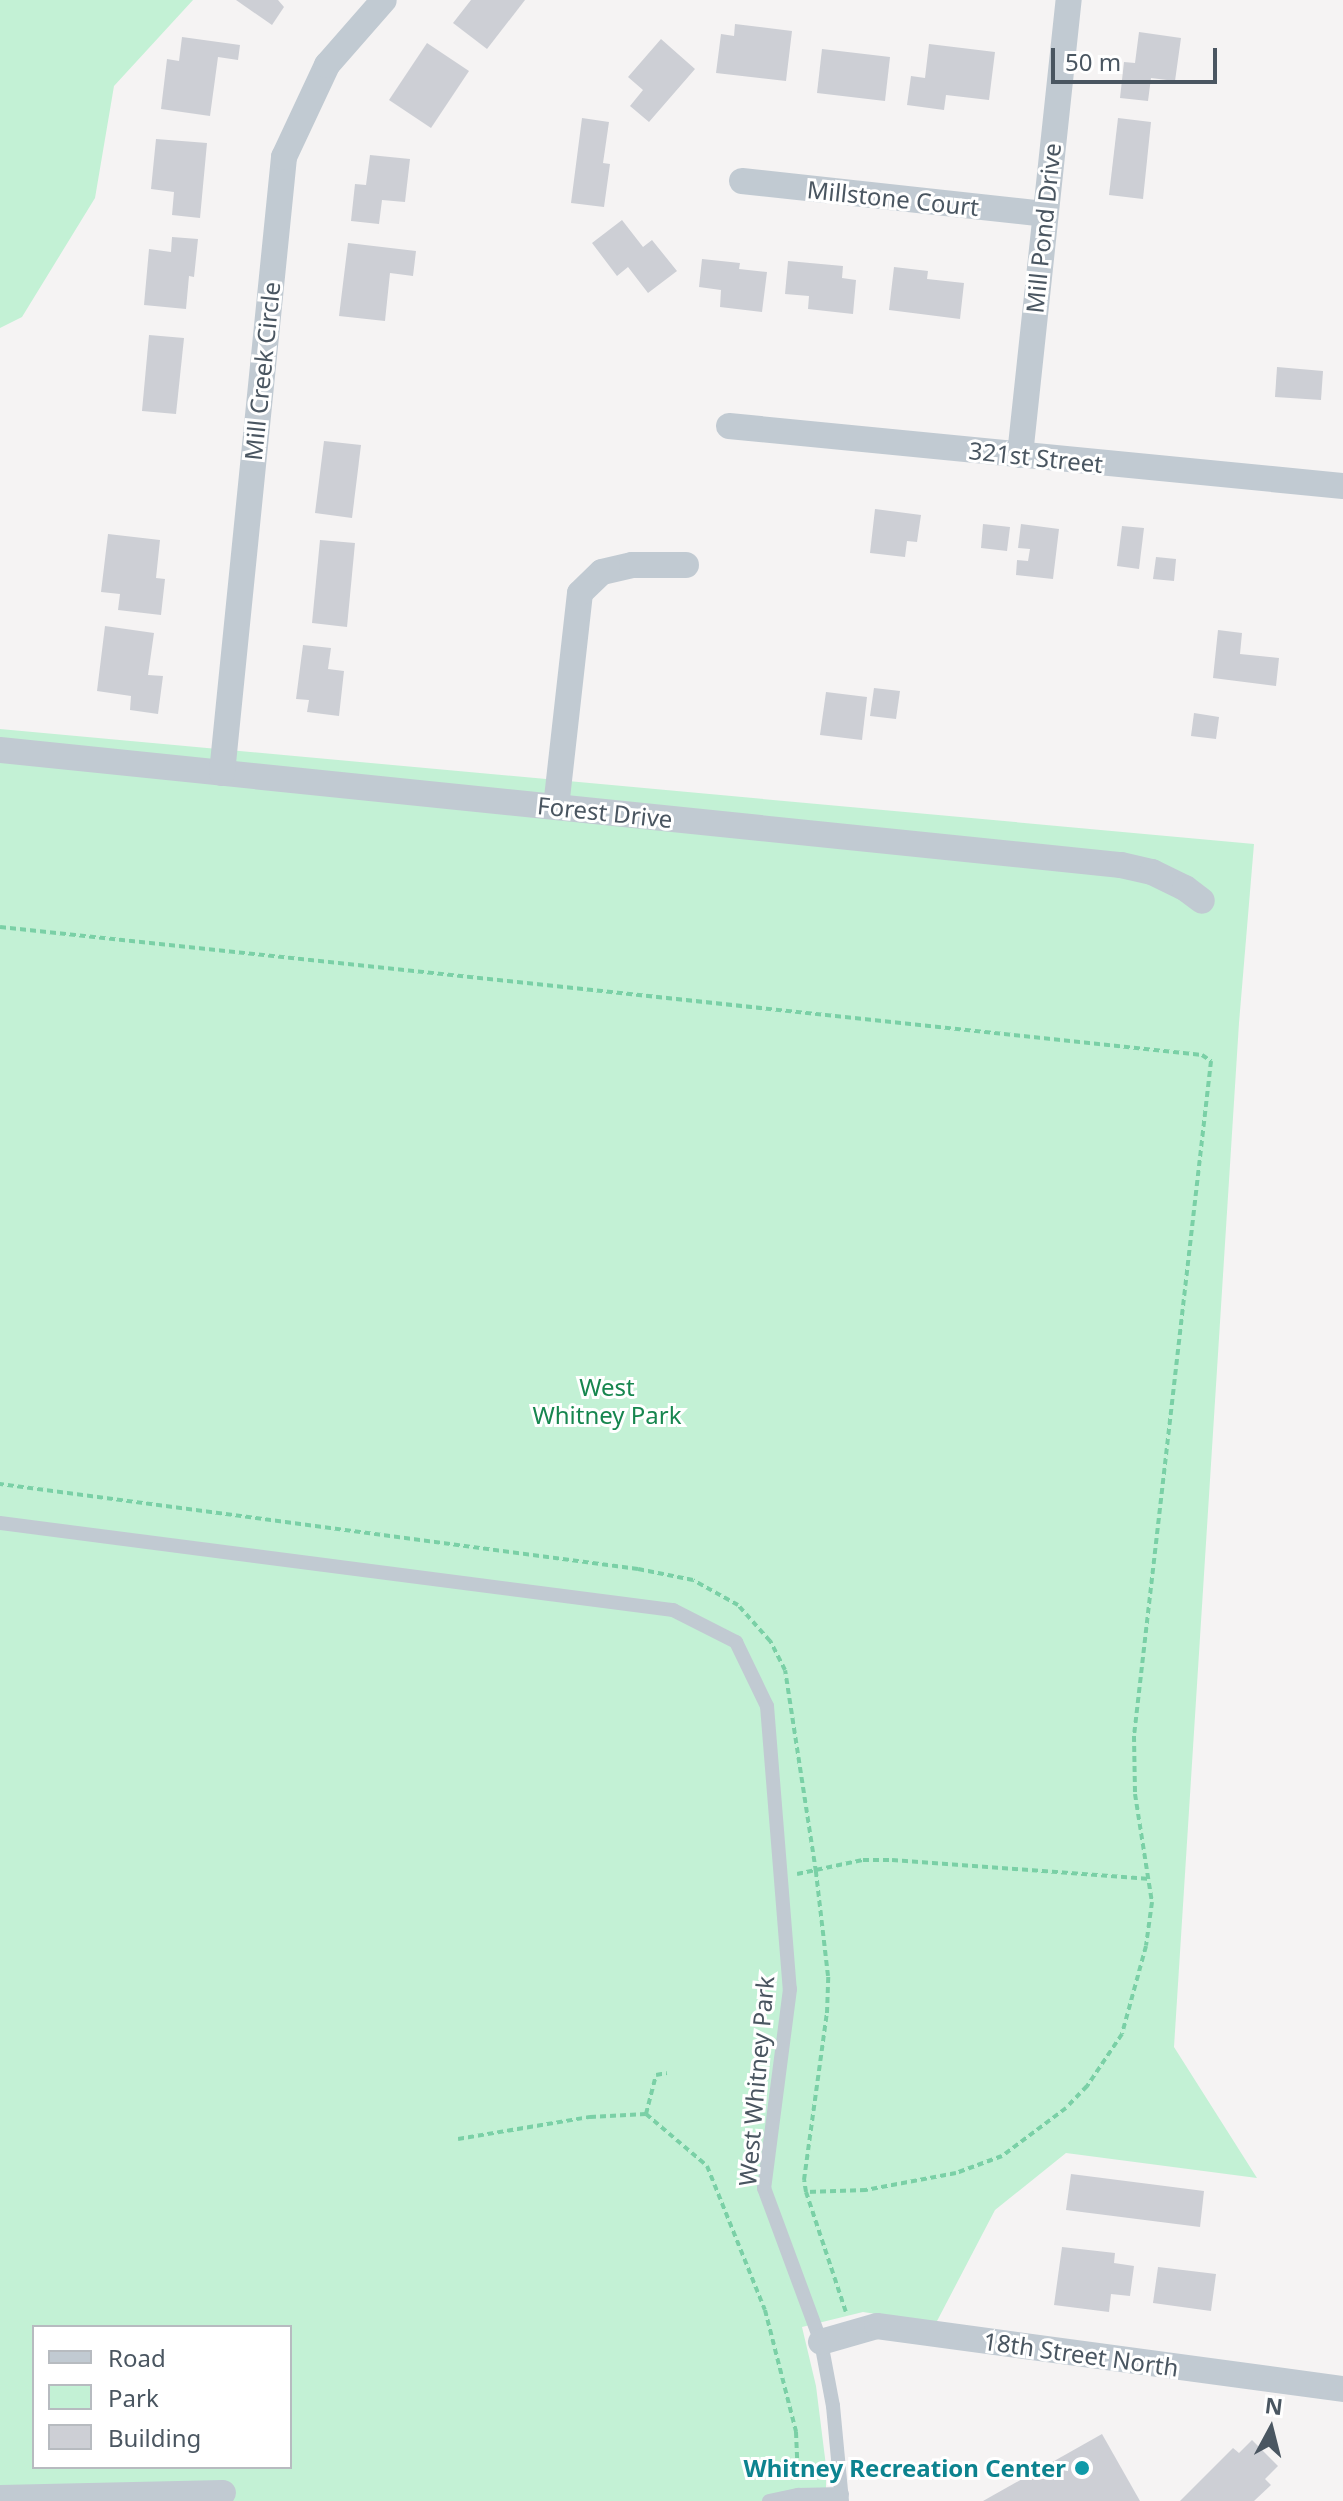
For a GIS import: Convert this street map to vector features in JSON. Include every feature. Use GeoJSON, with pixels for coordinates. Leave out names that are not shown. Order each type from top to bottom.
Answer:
{"type":"FeatureCollection","features":[{"type":"Feature","properties":{"kind":"street","name":"Mill Creek Circle"},"geometry":{"type":"LineString","coordinates":[[222,773],[284,157],[327,65],[384,0]]}},
{"type":"Feature","properties":{"kind":"street","name":"Mill Pond Drive"},"geometry":{"type":"LineString","coordinates":[[1020,455],[1069,0]]}},
{"type":"Feature","properties":{"kind":"street","name":"Millstone Court"},"geometry":{"type":"LineString","coordinates":[[742,181],[1044,214]]}},
{"type":"Feature","properties":{"kind":"street","name":"321st Street"},"geometry":{"type":"LineString","coordinates":[[729,426],[1343,486]]}},
{"type":"Feature","properties":{"kind":"street"},"geometry":{"type":"LineString","coordinates":[[556,807],[580,593],[602,572],[632,565],[686,565]]}},
{"type":"Feature","properties":{"kind":"street","name":"Forest Drive"},"geometry":{"type":"LineString","coordinates":[[0,750],[1121,865],[1152,872],[1185,888],[1202,901]]}},
{"type":"Feature","properties":{"kind":"street","name":"18th Street North"},"geometry":{"type":"LineString","coordinates":[[821,2342],[877,2326],[1343,2389]]}},
{"type":"Feature","properties":{"kind":"street"},"geometry":{"type":"LineString","coordinates":[[0,2498],[223,2493]]}},
{"type":"Feature","properties":{"kind":"lane","name":"West Whitney Park"},"geometry":{"type":"LineString","coordinates":[[0,1523],[673,1610],[736,1642],[767,1706],[790,1989],[764,2188],[821,2342],[833,2406],[842,2498]]}},
{"type":"Feature","properties":{"kind":"lane"},"geometry":{"type":"LineString","coordinates":[[769,2501],[798,2495],[842,2498]]}},
{"type":"Feature","properties":{"kind":"path"},"geometry":{"type":"LineString","coordinates":[[0,927],[1202,1055],[1211,1061],[1134,1736],[1135,1794],[1152,1902],[1146,1946],[1122,2034],[1087,2086],[1066,2108],[1002,2156],[956,2173],[866,2190],[806,2192]]}},
{"type":"Feature","properties":{"kind":"path"},"geometry":{"type":"LineString","coordinates":[[0,1484],[622,1567],[693,1580],[738,1605],[770,1641],[785,1670],[816,1872],[828,1976],[827,2013],[804,2180],[847,2314]]}},
{"type":"Feature","properties":{"kind":"path"},"geometry":{"type":"LineString","coordinates":[[797,1874],[863,1860],[892,1860],[1150,1879]]}},
{"type":"Feature","properties":{"kind":"path"},"geometry":{"type":"LineString","coordinates":[[646,2114],[656,2075],[667,2073]]}},
{"type":"Feature","properties":{"kind":"path"},"geometry":{"type":"LineString","coordinates":[[458,2139],[590,2117],[646,2114],[707,2166],[719,2188],[765,2310],[796,2432],[798,2495]]}},
{"type":"Feature","properties":{"kind":"green space"},"geometry":{"type":"Polygon","coordinates":[[[0,0],[193,0],[114,86],[95,198],[22,317],[0,328],[0,0]]]}},
{"type":"Feature","properties":{"kind":"green space","name":"West Whitney Park"},"geometry":{"type":"Polygon","coordinates":[[[0,729],[1254,844],[1239,1023],[1174,2047],[1257,2178],[1066,2153],[995,2210],[936,2323],[863,2312],[802,2327],[816,2386],[826,2466],[826,2501],[0,2501],[0,729]]]}},
{"type":"Feature","properties":{"kind":"building"},"geometry":{"type":"Polygon","coordinates":[[[236,0],[278,0],[284,7],[272,25],[236,0]]]}},
{"type":"Feature","properties":{"kind":"building"},"geometry":{"type":"Polygon","coordinates":[[[471,0],[525,0],[487,49],[453,23],[471,0]]]}},
{"type":"Feature","properties":{"kind":"building"},"geometry":{"type":"Polygon","coordinates":[[[735,24],[792,31],[786,81],[716,73],[721,34],[734,36],[735,24]]]}},
{"type":"Feature","properties":{"kind":"building"},"geometry":{"type":"Polygon","coordinates":[[[1139,32],[1181,38],[1175,81],[1151,78],[1148,101],[1120,98],[1124,62],[1135,63],[1139,32]]]}},
{"type":"Feature","properties":{"kind":"building"},"geometry":{"type":"Polygon","coordinates":[[[182,37],[240,45],[238,60],[218,57],[210,116],[161,109],[167,59],[179,61],[182,37]]]}},
{"type":"Feature","properties":{"kind":"building"},"geometry":{"type":"Polygon","coordinates":[[[661,39],[695,69],[649,122],[630,106],[643,90],[628,77],[661,39]]]}},
{"type":"Feature","properties":{"kind":"building"},"geometry":{"type":"Polygon","coordinates":[[[427,43],[469,71],[431,128],[389,100],[427,43]]]}},
{"type":"Feature","properties":{"kind":"building"},"geometry":{"type":"Polygon","coordinates":[[[929,44],[995,52],[989,100],[946,95],[944,110],[907,105],[911,76],[925,78],[929,44]]]}},
{"type":"Feature","properties":{"kind":"building"},"geometry":{"type":"Polygon","coordinates":[[[822,49],[890,57],[885,101],[817,93],[822,49]]]}},
{"type":"Feature","properties":{"kind":"building"},"geometry":{"type":"Polygon","coordinates":[[[582,118],[609,122],[603,163],[610,164],[604,207],[571,203],[582,118]]]}},
{"type":"Feature","properties":{"kind":"building"},"geometry":{"type":"Polygon","coordinates":[[[1118,118],[1151,122],[1143,199],[1109,195],[1118,118]]]}},
{"type":"Feature","properties":{"kind":"building"},"geometry":{"type":"Polygon","coordinates":[[[156,139],[207,143],[200,218],[172,215],[174,192],[151,189],[156,139]]]}},
{"type":"Feature","properties":{"kind":"building"},"geometry":{"type":"Polygon","coordinates":[[[370,155],[410,159],[405,202],[382,200],[379,224],[351,221],[355,184],[366,185],[370,155]]]}},
{"type":"Feature","properties":{"kind":"building"},"geometry":{"type":"Polygon","coordinates":[[[622,220],[643,247],[652,240],[677,271],[648,293],[628,267],[617,276],[592,243],[622,220]]]}},
{"type":"Feature","properties":{"kind":"building"},"geometry":{"type":"Polygon","coordinates":[[[172,237],[198,239],[194,277],[189,276],[186,309],[144,305],[149,249],[171,252],[172,237]]]}},
{"type":"Feature","properties":{"kind":"building"},"geometry":{"type":"Polygon","coordinates":[[[348,243],[416,251],[413,276],[390,273],[385,321],[339,316],[348,243]]]}},
{"type":"Feature","properties":{"kind":"building"},"geometry":{"type":"Polygon","coordinates":[[[702,259],[740,263],[739,269],[767,272],[762,312],[720,307],[721,290],[699,287],[702,259]]]}},
{"type":"Feature","properties":{"kind":"building"},"geometry":{"type":"Polygon","coordinates":[[[788,261],[843,266],[842,278],[856,280],[853,314],[808,309],[809,296],[785,294],[788,261]]]}},
{"type":"Feature","properties":{"kind":"building"},"geometry":{"type":"Polygon","coordinates":[[[894,267],[928,271],[927,279],[964,283],[960,319],[889,310],[894,267]]]}},
{"type":"Feature","properties":{"kind":"building"},"geometry":{"type":"Polygon","coordinates":[[[149,335],[184,338],[176,414],[142,411],[149,335]]]}},
{"type":"Feature","properties":{"kind":"building"},"geometry":{"type":"Polygon","coordinates":[[[1277,367],[1323,371],[1321,400],[1275,397],[1277,367]]]}},
{"type":"Feature","properties":{"kind":"building"},"geometry":{"type":"Polygon","coordinates":[[[324,441],[361,445],[352,518],[315,513],[324,441]]]}},
{"type":"Feature","properties":{"kind":"building"},"geometry":{"type":"Polygon","coordinates":[[[875,509],[921,515],[917,542],[907,541],[905,557],[870,553],[875,509]]]}},
{"type":"Feature","properties":{"kind":"building"},"geometry":{"type":"Polygon","coordinates":[[[983,524],[1010,527],[1007,551],[981,548],[983,524]]]}},
{"type":"Feature","properties":{"kind":"building"},"geometry":{"type":"Polygon","coordinates":[[[1021,524],[1059,529],[1053,579],[1016,575],[1017,560],[1028,561],[1030,549],[1018,548],[1021,524]]]}},
{"type":"Feature","properties":{"kind":"building"},"geometry":{"type":"Polygon","coordinates":[[[1122,526],[1144,528],[1139,569],[1117,566],[1122,526]]]}},
{"type":"Feature","properties":{"kind":"building"},"geometry":{"type":"Polygon","coordinates":[[[108,534],[160,540],[156,578],[165,579],[161,615],[118,610],[120,594],[101,592],[108,534]]]}},
{"type":"Feature","properties":{"kind":"building"},"geometry":{"type":"Polygon","coordinates":[[[320,540],[355,543],[347,627],[312,623],[320,540]]]}},
{"type":"Feature","properties":{"kind":"building"},"geometry":{"type":"Polygon","coordinates":[[[1156,557],[1176,559],[1174,581],[1153,579],[1156,557]]]}},
{"type":"Feature","properties":{"kind":"building"},"geometry":{"type":"Polygon","coordinates":[[[105,626],[154,633],[148,675],[163,676],[158,714],[130,710],[131,696],[97,691],[105,626]]]}},
{"type":"Feature","properties":{"kind":"building"},"geometry":{"type":"Polygon","coordinates":[[[1218,630],[1242,633],[1240,654],[1279,658],[1276,686],[1213,678],[1218,630]]]}},
{"type":"Feature","properties":{"kind":"building"},"geometry":{"type":"Polygon","coordinates":[[[303,645],[331,648],[328,669],[344,671],[339,716],[307,712],[309,700],[296,699],[303,645]]]}},
{"type":"Feature","properties":{"kind":"building"},"geometry":{"type":"Polygon","coordinates":[[[874,688],[900,691],[896,719],[870,716],[874,688]]]}},
{"type":"Feature","properties":{"kind":"building"},"geometry":{"type":"Polygon","coordinates":[[[826,692],[867,697],[862,740],[820,735],[826,692]]]}},
{"type":"Feature","properties":{"kind":"building"},"geometry":{"type":"Polygon","coordinates":[[[1194,713],[1219,717],[1216,739],[1191,736],[1194,713]]]}},
{"type":"Feature","properties":{"kind":"building"},"geometry":{"type":"Polygon","coordinates":[[[1071,2174],[1204,2191],[1200,2227],[1066,2210],[1071,2174]]]}},
{"type":"Feature","properties":{"kind":"building"},"geometry":{"type":"Polygon","coordinates":[[[1062,2247],[1115,2253],[1114,2263],[1134,2266],[1130,2296],[1111,2294],[1109,2312],[1054,2305],[1062,2247]]]}},
{"type":"Feature","properties":{"kind":"building"},"geometry":{"type":"Polygon","coordinates":[[[1158,2267],[1216,2274],[1211,2311],[1153,2303],[1158,2267]]]}},
{"type":"Feature","properties":{"kind":"building","name":"Whitney Recreation Center"},"geometry":{"type":"Polygon","coordinates":[[[1102,2434],[1140,2501],[983,2501],[1102,2434]]]}},
{"type":"Feature","properties":{"kind":"building"},"geometry":{"type":"Polygon","coordinates":[[[1252,2440],[1278,2466],[1265,2479],[1271,2485],[1254,2501],[1180,2501],[1233,2448],[1239,2453],[1252,2440]]]}},
{"type":"Feature","properties":{"kind":"place","name":"Whitney Recreation Center"},"geometry":{"type":"Point","coordinates":[1082,2468]}}]}
